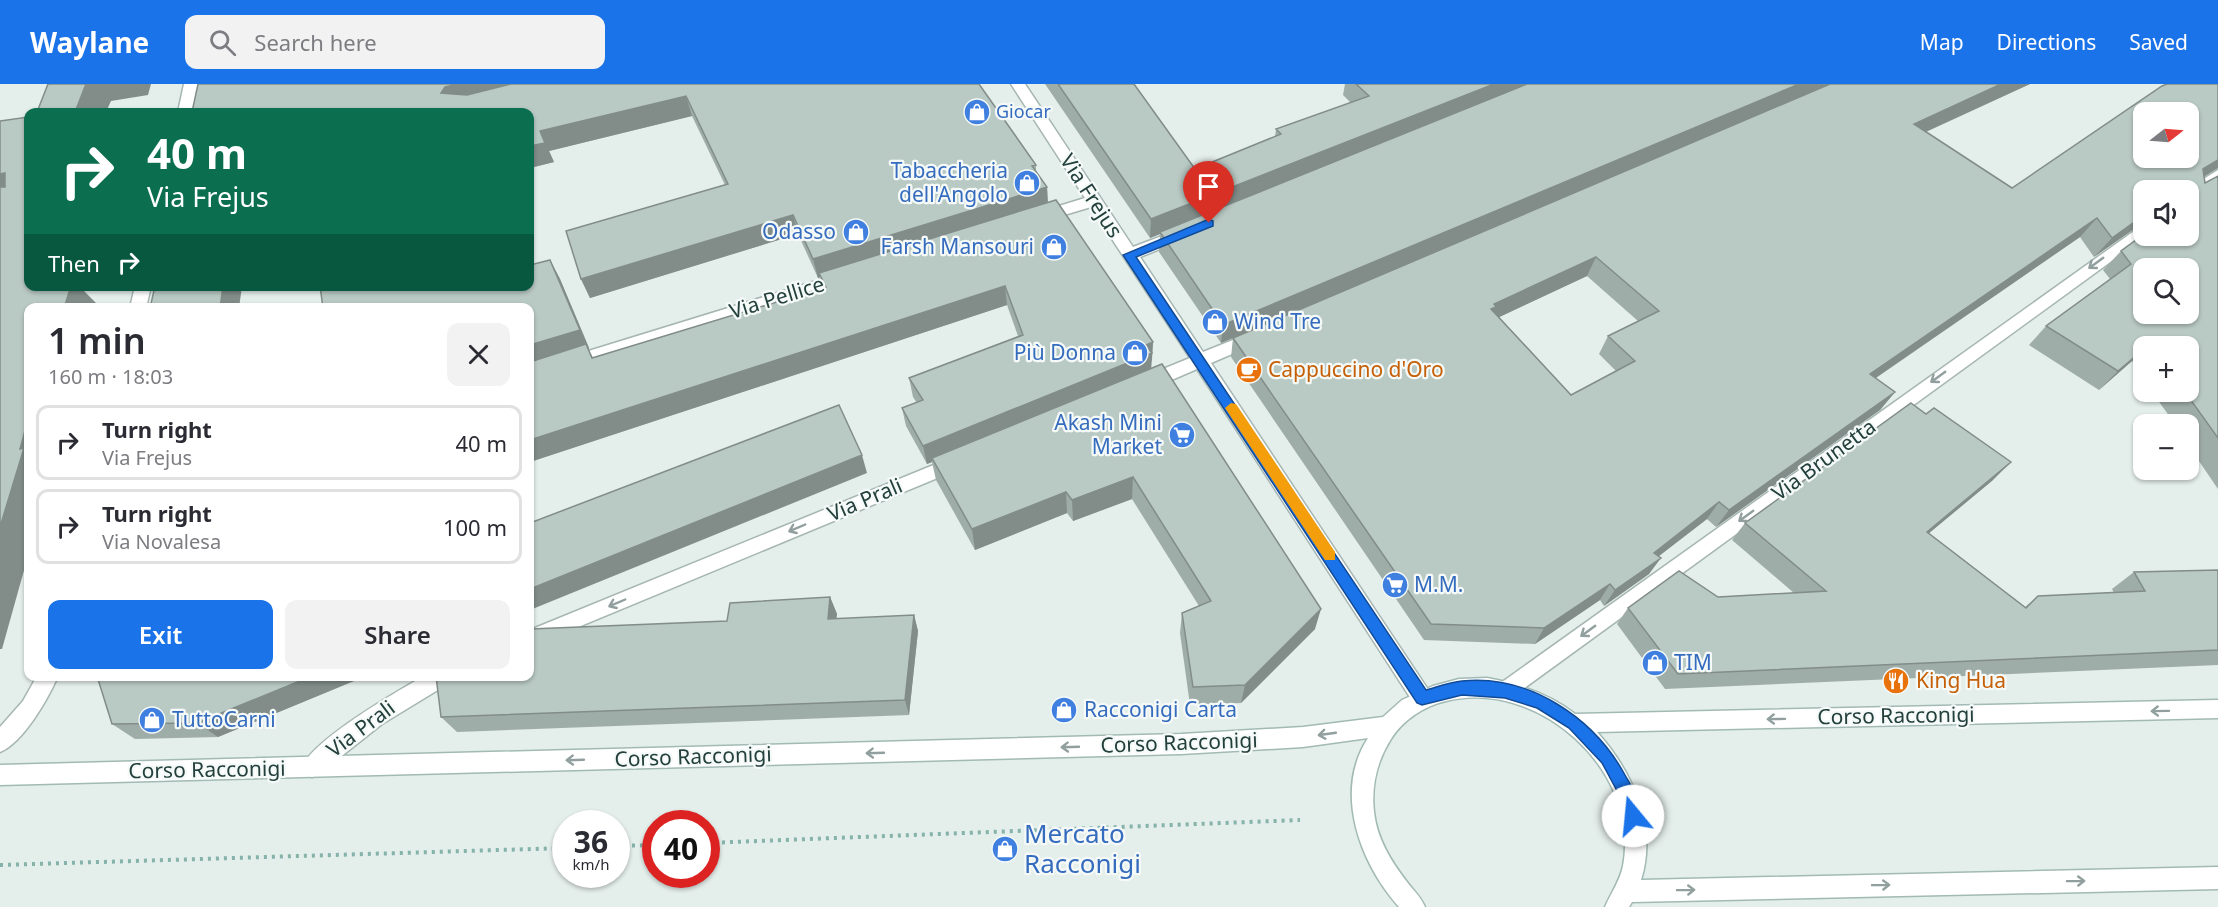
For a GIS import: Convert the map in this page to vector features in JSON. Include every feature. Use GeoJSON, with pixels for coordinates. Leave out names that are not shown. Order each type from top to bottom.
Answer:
{"type":"FeatureCollection","features":[{"type":"Feature","properties":{"kind":"street"},"geometry":{"type":"LineString","coordinates":[[186,108],[191,84]]}},
{"type":"Feature","properties":{"kind":"street","name":"Via Frejus"},"geometry":{"type":"LineString","coordinates":[[1018,84],[1422,698]]}},
{"type":"Feature","properties":{"kind":"street"},"geometry":{"type":"LineString","coordinates":[[2199,188],[2218,175]]}},
{"type":"Feature","properties":{"kind":"street"},"geometry":{"type":"LineString","coordinates":[[1024,222],[1094,201]]}},
{"type":"Feature","properties":{"kind":"street"},"geometry":{"type":"LineString","coordinates":[[1129,255],[1199,227]]}},
{"type":"Feature","properties":{"kind":"street","name":"Via Brunetta"},"geometry":{"type":"LineString","coordinates":[[1505,691],[2133,237]]}},
{"type":"Feature","properties":{"kind":"street","name":"Via Pellice"},"geometry":{"type":"LineString","coordinates":[[534,374],[856,274]]}},
{"type":"Feature","properties":{"kind":"street"},"geometry":{"type":"LineString","coordinates":[[1128,391],[1266,333]]}},
{"type":"Feature","properties":{"kind":"street","name":"Via Prali"},"geometry":{"type":"LineString","coordinates":[[534,637],[973,455]]}},
{"type":"Feature","properties":{"kind":"street"},"geometry":{"type":"LineString","coordinates":[[0,742],[30,708],[45,681]]}},
{"type":"Feature","properties":{"kind":"street","name":"Via Prali"},"geometry":{"type":"LineString","coordinates":[[312,767],[342,740],[392,704],[435,681]]}},
{"type":"Feature","properties":{"kind":"street"},"geometry":{"type":"LineString","coordinates":[[1414,907],[1382,867],[1365,829],[1362,790],[1368,755],[1385,726],[1402,710],[1422,698],[1462,688],[1505,691],[1541,702],[1574,723],[1608,758],[1631,801],[1638,847],[1622,899],[2218,878]]}},
{"type":"Feature","properties":{"kind":"street","name":"Corso Racconigi"},"geometry":{"type":"LineString","coordinates":[[1574,723],[2218,710]]}},
{"type":"Feature","properties":{"kind":"street","name":"Corso Racconigi"},"geometry":{"type":"LineString","coordinates":[[0,774],[1181,744],[1303,737],[1385,726]]}},
{"type":"Feature","properties":{"kind":"path"},"geometry":{"type":"LineString","coordinates":[[720,842],[1300,820]]}},
{"type":"Feature","properties":{"kind":"path"},"geometry":{"type":"LineString","coordinates":[[0,865],[552,848]]}},
{"type":"Feature","properties":{"kind":"building"},"geometry":{"type":"Polygon","coordinates":[[[48,84],[86,84],[77,108],[39,108],[48,84]]]}},
{"type":"Feature","properties":{"kind":"building"},"geometry":{"type":"Polygon","coordinates":[[[198,84],[458,84],[445,87],[441,93],[467,95],[511,84],[979,84],[1036,165],[1032,166],[1047,187],[813,259],[793,215],[581,279],[566,231],[728,184],[686,96],[540,131],[545,143],[534,145],[534,108],[193,108],[198,84]]]}},
{"type":"Feature","properties":{"kind":"building"},"geometry":{"type":"Polygon","coordinates":[[[1058,84],[1134,84],[1195,169],[1281,134],[1276,129],[1369,96],[1356,84],[1494,84],[1151,219],[1058,84]]]}},
{"type":"Feature","properties":{"kind":"building"},"geometry":{"type":"Polygon","coordinates":[[[1527,84],[1799,84],[1223,325],[1160,232],[1527,84]]]}},
{"type":"Feature","properties":{"kind":"building"},"geometry":{"type":"Polygon","coordinates":[[[1830,84],[2001,84],[1914,124],[2012,188],[2133,106],[2133,168],[2199,168],[2199,102],[2138,102],[2167,84],[2218,84],[2218,160],[2203,169],[2205,183],[2218,176],[2218,438],[2192,402],[2199,402],[2199,336],[2133,336],[2133,358],[2118,371],[2046,326],[2131,264],[2121,251],[2133,242],[2133,246],[2199,246],[2199,180],[2133,180],[2133,223],[2112,238],[2097,218],[1870,374],[1895,392],[1729,510],[1719,502],[1654,553],[1661,558],[1615,590],[1610,584],[1544,628],[1431,624],[1233,338],[1830,84]],[[1596,257],[1494,304],[1496,307],[1491,309],[1571,395],[1635,361],[1608,336],[1659,311],[1596,257]]]}},
{"type":"Feature","properties":{"kind":"building"},"geometry":{"type":"Polygon","coordinates":[[[24,118],[24,291],[69,291],[66,303],[24,303],[24,434],[20,449],[24,448],[0,527],[0,187],[5,187],[5,173],[0,174],[0,121],[24,118]]]}},
{"type":"Feature","properties":{"kind":"building"},"geometry":{"type":"Polygon","coordinates":[[[1056,200],[1153,342],[1146,345],[1152,353],[923,446],[902,408],[923,400],[909,378],[1023,335],[1005,286],[534,439],[534,361],[586,344],[592,358],[826,287],[819,273],[1056,200]]]}},
{"type":"Feature","properties":{"kind":"building"},"geometry":{"type":"Polygon","coordinates":[[[550,260],[580,330],[534,344],[534,303],[322,303],[321,291],[534,291],[534,264],[550,260]]]}},
{"type":"Feature","properties":{"kind":"building"},"geometry":{"type":"Polygon","coordinates":[[[154,291],[222,291],[221,303],[151,303],[154,291]]]}},
{"type":"Feature","properties":{"kind":"building"},"geometry":{"type":"Polygon","coordinates":[[[1162,364],[1321,609],[1245,685],[1193,687],[1182,613],[1211,601],[1133,477],[1072,500],[1066,492],[972,529],[932,458],[1162,364]]]}},
{"type":"Feature","properties":{"kind":"building"},"geometry":{"type":"Polygon","coordinates":[[[1911,403],[1926,414],[1934,408],[2011,462],[1927,532],[2026,608],[2038,596],[2145,591],[2134,572],[2218,570],[2218,650],[1678,674],[1628,608],[1679,571],[1718,597],[1826,591],[1745,523],[1911,403]]]}},
{"type":"Feature","properties":{"kind":"building"},"geometry":{"type":"Polygon","coordinates":[[[839,405],[862,455],[534,587],[534,521],[839,405]]]}},
{"type":"Feature","properties":{"kind":"building"},"geometry":{"type":"Polygon","coordinates":[[[830,597],[828,619],[914,615],[905,700],[441,717],[437,681],[534,681],[534,629],[727,621],[730,603],[830,597]]]}},
{"type":"Feature","properties":{"kind":"building"},"geometry":{"type":"Polygon","coordinates":[[[99,681],[300,681],[197,723],[112,724],[99,681]]]}},
{"type":"Feature","properties":{"kind":"slow traffic"},"geometry":{"type":"LineString","coordinates":[[1231,408],[1330,556]]}},
{"type":"Feature","properties":{"kind":"place","name":"Giocar"},"geometry":{"type":"Point","coordinates":[977,112]}},
{"type":"Feature","properties":{"kind":"place","name":"Tabaccheria dell'Angolo"},"geometry":{"type":"Point","coordinates":[1027,183]}},
{"type":"Feature","properties":{"kind":"place","name":"Odasso"},"geometry":{"type":"Point","coordinates":[856,232]}},
{"type":"Feature","properties":{"kind":"place","name":"Farsh Mansouri"},"geometry":{"type":"Point","coordinates":[1054,247]}},
{"type":"Feature","properties":{"kind":"place","name":"Wind Tre"},"geometry":{"type":"Point","coordinates":[1215,322]}},
{"type":"Feature","properties":{"kind":"place","name":"Più Donna"},"geometry":{"type":"Point","coordinates":[1135,353]}},
{"type":"Feature","properties":{"kind":"place","name":"Cappuccino d'Oro"},"geometry":{"type":"Point","coordinates":[1249,370]}},
{"type":"Feature","properties":{"kind":"place","name":"Akash Mini Market"},"geometry":{"type":"Point","coordinates":[1182,435]}},
{"type":"Feature","properties":{"kind":"place","name":"M.M."},"geometry":{"type":"Point","coordinates":[1395,585]}},
{"type":"Feature","properties":{"kind":"place","name":"TIM"},"geometry":{"type":"Point","coordinates":[1655,663]}},
{"type":"Feature","properties":{"kind":"place","name":"King Hua"},"geometry":{"type":"Point","coordinates":[1896,681]}},
{"type":"Feature","properties":{"kind":"place","name":"Racconigi Carta"},"geometry":{"type":"Point","coordinates":[1064,710]}},
{"type":"Feature","properties":{"kind":"place","name":"TuttoCarni"},"geometry":{"type":"Point","coordinates":[152,720]}},
{"type":"Feature","properties":{"kind":"place","name":"Mercato Racconigi"},"geometry":{"type":"Point","coordinates":[1005,849]}},
{"type":"Feature","properties":{"kind":"route"},"geometry":{"type":"LineString","coordinates":[[1209,223],[1129,255],[1422,698],[1462,688],[1505,691],[1541,702],[1574,723],[1608,758],[1631,801],[1633,816]]}}]}
